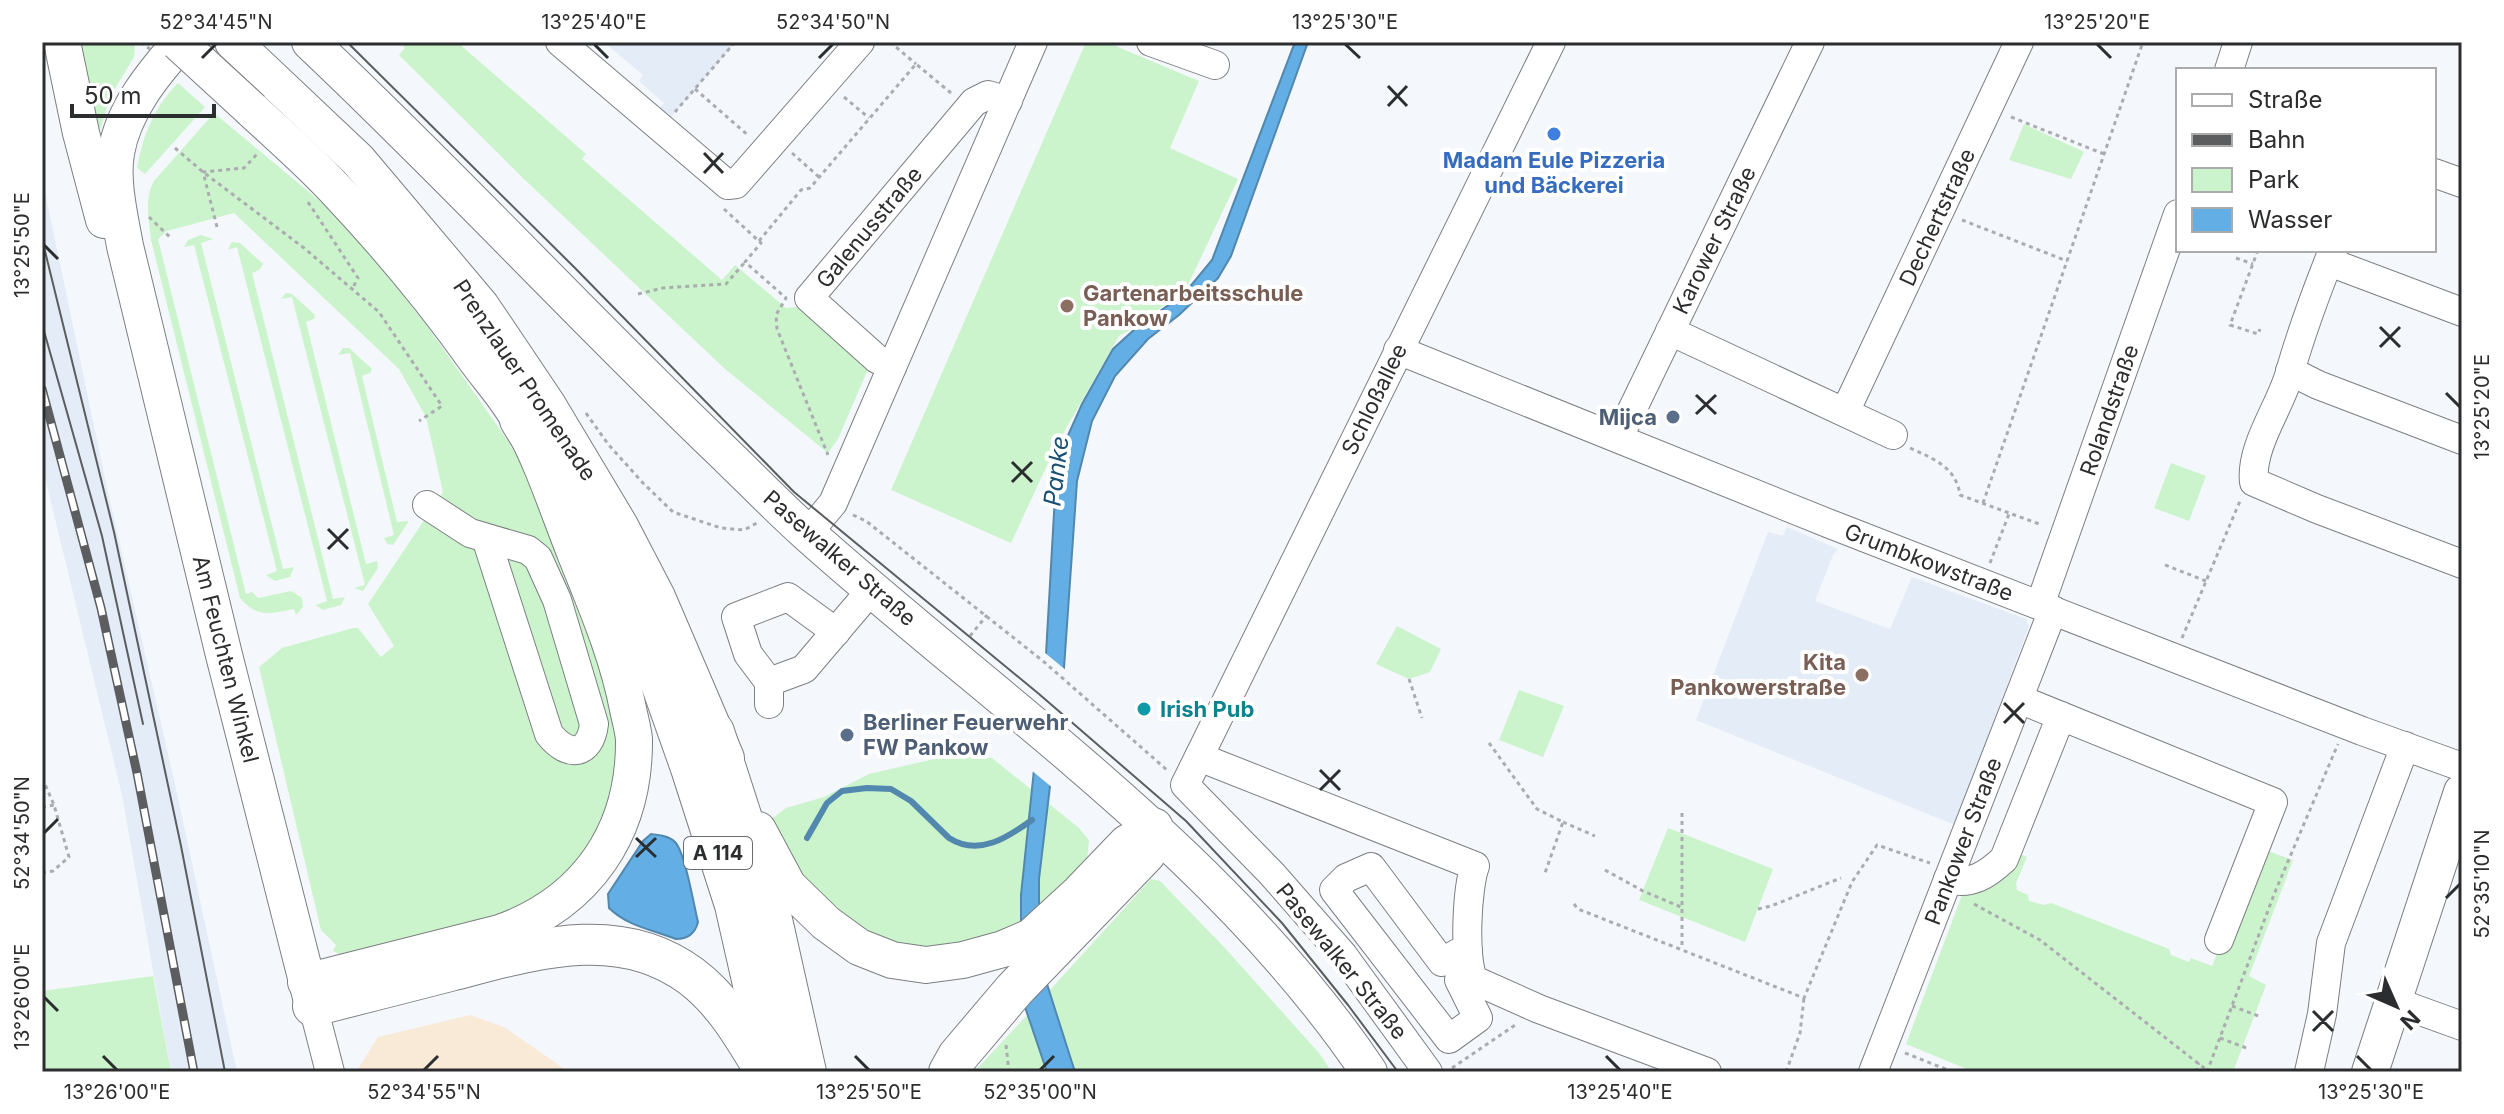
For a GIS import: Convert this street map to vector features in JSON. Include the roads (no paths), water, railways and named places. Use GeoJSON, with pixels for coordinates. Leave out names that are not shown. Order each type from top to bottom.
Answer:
{"type":"FeatureCollection","features":[{"type":"Feature","properties":{"kind":"highway","name":"A 114"},"geometry":{"type":"LineString","coordinates":[[520,420],[596,542],[656,669],[735,905],[773,1072]]}},
{"type":"Feature","properties":{"kind":"highway","name":"A 114"},"geometry":{"type":"LineString","coordinates":[[714,732],[766,893],[806,1072]]}},
{"type":"Feature","properties":{"kind":"highway"},"geometry":{"type":"LineString","coordinates":[[949,1072],[958,1056],[1014,990],[1145,854],[1153,828]]}},
{"type":"Feature","properties":{"kind":"highway"},"geometry":{"type":"LineString","coordinates":[[310,994],[556,946],[601,944],[627,947],[668,962],[708,990],[730,1014],[766,1072]]}},
{"type":"Feature","properties":{"kind":"main road","name":"Am Feuchten Winkel"},"geometry":{"type":"LineString","coordinates":[[62,42],[102,217],[125,246]]}},
{"type":"Feature","properties":{"kind":"main road","name":"Am Feuchten Winkel"},"geometry":{"type":"LineString","coordinates":[[180,42],[134,102],[115,155],[117,200],[125,246],[227,669],[310,994]]}},
{"type":"Feature","properties":{"kind":"main road","name":"Prenzlauer Promenade"},"geometry":{"type":"LineString","coordinates":[[180,42],[334,187],[454,329],[520,420],[587,583],[623,683],[634,737],[625,810],[614,837],[598,864],[575,890],[552,909],[500,933],[310,994]]}},
{"type":"Feature","properties":{"kind":"main road","name":"Prenzlauer Promenade"},"geometry":{"type":"LineString","coordinates":[[233,42],[358,160],[489,318],[547,404],[620,526],[663,609],[761,836],[788,886],[826,923],[859,947],[892,960],[926,965],[963,960],[1003,949],[1031,937],[1127,843],[1153,828]]}},
{"type":"Feature","properties":{"kind":"main road","name":"Pasewalker Straße"},"geometry":{"type":"LineString","coordinates":[[310,42],[617,349],[808,533],[1153,828],[1255,931],[1369,1072]]}},
{"type":"Feature","properties":{"kind":"main road"},"geometry":{"type":"LineString","coordinates":[[2370,1072],[2462,792]]}},
{"type":"Feature","properties":{"kind":"street"},"geometry":{"type":"LineString","coordinates":[[560,42],[728,185],[736,184],[765,140],[860,42]]}},
{"type":"Feature","properties":{"kind":"street"},"geometry":{"type":"LineString","coordinates":[[808,533],[833,503],[1033,42]]}},
{"type":"Feature","properties":{"kind":"street"},"geometry":{"type":"LineString","coordinates":[[1151,42],[1215,65]]}},
{"type":"Feature","properties":{"kind":"street","name":"Schloßallee"},"geometry":{"type":"LineString","coordinates":[[1185,785],[1551,42]]}},
{"type":"Feature","properties":{"kind":"street","name":"Karower Straße"},"geometry":{"type":"LineString","coordinates":[[1619,437],[1810,42]]}},
{"type":"Feature","properties":{"kind":"street","name":"Dechertstraße"},"geometry":{"type":"LineString","coordinates":[[1850,403],[2019,42]]}},
{"type":"Feature","properties":{"kind":"street"},"geometry":{"type":"LineString","coordinates":[[2230,68],[2238,42]]}},
{"type":"Feature","properties":{"kind":"street","name":"Galenusstraße"},"geometry":{"type":"LineString","coordinates":[[892,367],[877,359],[809,298],[974,102],[988,95],[1008,101]]}},
{"type":"Feature","properties":{"kind":"street"},"geometry":{"type":"LineString","coordinates":[[2436,174],[2462,183]]}},
{"type":"Feature","properties":{"kind":"street","name":"Rolandstraße"},"geometry":{"type":"LineString","coordinates":[[2046,608],[2176,220]]}},
{"type":"Feature","properties":{"kind":"street"},"geometry":{"type":"LineString","coordinates":[[2462,312],[2331,256],[2256,459],[2254,482],[2462,564]]}},
{"type":"Feature","properties":{"kind":"street"},"geometry":{"type":"LineString","coordinates":[[1670,331],[1850,403],[1893,435]]}},
{"type":"Feature","properties":{"kind":"street","name":"Grumbkowstraße"},"geometry":{"type":"LineString","coordinates":[[1398,350],[1830,524],[2462,767]]}},
{"type":"Feature","properties":{"kind":"street"},"geometry":{"type":"LineString","coordinates":[[2290,371],[2318,385],[2462,440]]}},
{"type":"Feature","properties":{"kind":"street"},"geometry":{"type":"LineString","coordinates":[[427,505],[470,533],[528,550],[538,558],[557,600],[594,724],[592,737],[584,747],[575,751],[565,750],[549,734],[486,538]]}},
{"type":"Feature","properties":{"kind":"street"},"geometry":{"type":"LineString","coordinates":[[836,632],[788,597],[736,617],[748,654],[769,693],[804,669],[836,632],[872,589]]}},
{"type":"Feature","properties":{"kind":"street","name":"Pankower Straße"},"geometry":{"type":"LineString","coordinates":[[1873,1072],[1945,873],[2019,699],[2046,608]]}},
{"type":"Feature","properties":{"kind":"street"},"geometry":{"type":"LineString","coordinates":[[2019,699],[2273,802],[2219,940]]}},
{"type":"Feature","properties":{"kind":"street"},"geometry":{"type":"LineString","coordinates":[[1945,873],[1961,883],[1988,874],[2004,859],[2061,716]]}},
{"type":"Feature","properties":{"kind":"street"},"geometry":{"type":"LineString","coordinates":[[2309,1072],[2322,1014],[2331,943],[2405,746]]}},
{"type":"Feature","properties":{"kind":"street"},"geometry":{"type":"LineString","coordinates":[[1199,757],[1475,866],[1470,880],[1469,961],[1474,980],[1539,1009],[1707,1072]]}},
{"type":"Feature","properties":{"kind":"street","name":"Pasewalker Straße"},"geometry":{"type":"LineString","coordinates":[[1185,785],[1272,874],[1343,955],[1428,1072]]}},
{"type":"Feature","properties":{"kind":"street"},"geometry":{"type":"LineString","coordinates":[[1371,867],[1442,962],[1458,953],[1469,961],[1459,980],[1478,1018],[1449,1039],[1334,890],[1346,878],[1371,867]]}},
{"type":"Feature","properties":{"kind":"street","name":"Am Feuchten Winkel"},"geometry":{"type":"LineString","coordinates":[[310,994],[330,1072]]}},
{"type":"Feature","properties":{"kind":"street"},"geometry":{"type":"LineString","coordinates":[[2393,1001],[2462,1026]]}},
{"type":"Feature","properties":{"kind":"water"},"geometry":{"type":"Polygon","coordinates":[[[1295,42],[1308,42],[1231,256],[1218,278],[1148,339],[1115,376],[1092,421],[1077,481],[1064,668],[1039,879],[1039,922],[1047,984],[1075,1072],[1047,1072],[1025,1007],[1021,895],[1046,654],[1056,478],[1065,442],[1113,349],[1136,328],[1184,294],[1212,260],[1295,42]]]}},
{"type":"Feature","properties":{"kind":"water"},"geometry":{"type":"Polygon","coordinates":[[[651,834],[673,840],[682,856],[698,922],[693,933],[684,938],[676,939],[641,927],[609,908],[608,894],[643,841],[651,834]]]}},
{"type":"Feature","properties":{"kind":"waterway"},"geometry":{"type":"LineString","coordinates":[[807,838],[827,803],[842,791],[867,788],[891,789],[911,801],[949,838],[971,846],[1003,838],[1032,820]]}},
{"type":"Feature","properties":{"kind":"tram line"},"geometry":{"type":"LineString","coordinates":[[347,42],[575,268],[794,492],[1039,694],[1186,821],[1282,923],[1398,1072]]}},
{"type":"Feature","properties":{"kind":"tram line"},"geometry":{"type":"LineString","coordinates":[[42,239],[114,532],[181,846],[225,1072]]}},
{"type":"Feature","properties":{"kind":"tram line"},"geometry":{"type":"LineString","coordinates":[[42,324],[102,536],[143,724]]}},
{"type":"Feature","properties":{"kind":"railway"},"geometry":{"type":"LineString","coordinates":[[42,389],[101,608],[137,773],[194,1072]]}},
{"type":"Feature","properties":{"kind":"place","name":"Madam Eule Pizzeria und Bäckerei"},"geometry":{"type":"Point","coordinates":[1554,134]}},
{"type":"Feature","properties":{"kind":"place","name":"Gartenarbeitsschule Pankow"},"geometry":{"type":"Point","coordinates":[1067,306]}},
{"type":"Feature","properties":{"kind":"place","name":"Mijca"},"geometry":{"type":"Point","coordinates":[1673,417]}},
{"type":"Feature","properties":{"kind":"place","name":"Kita Pankowerstraße"},"geometry":{"type":"Point","coordinates":[1862,675]}},
{"type":"Feature","properties":{"kind":"place","name":"Irish Pub"},"geometry":{"type":"Point","coordinates":[1144,709]}},
{"type":"Feature","properties":{"kind":"place","name":"Berliner Feuerwehr FW Pankow"},"geometry":{"type":"Point","coordinates":[847,735]}},
{"type":"Feature","properties":{"kind":"water label","name":"Panke"},"geometry":{"type":"Point","coordinates":[1056,471]}}]}
